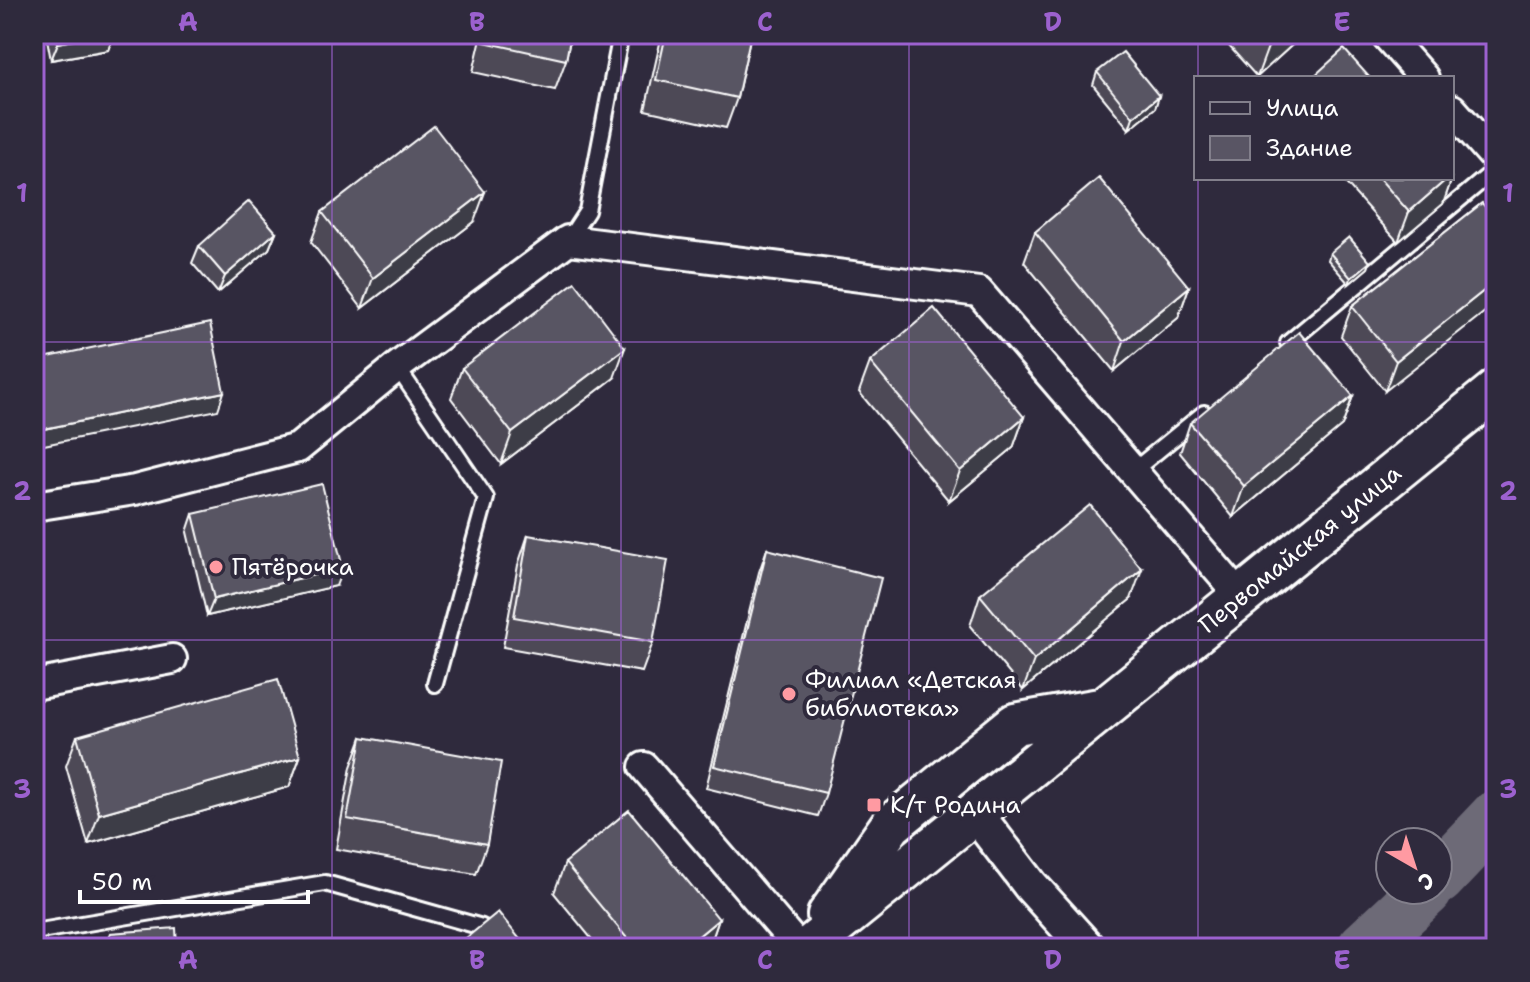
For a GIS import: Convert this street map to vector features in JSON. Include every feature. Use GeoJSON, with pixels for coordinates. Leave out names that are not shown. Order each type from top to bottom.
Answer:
{"type":"FeatureCollection","features":[{"type":"Feature","properties":{"kind":"main road","name":"Первомайская улица"},"geometry":{"type":"LineString","coordinates":[[807,948],[1496,390]]}},
{"type":"Feature","properties":{"kind":"main road","name":"Первомайская улица"},"geometry":{"type":"LineString","coordinates":[[807,948],[891,825],[1015,724],[1104,708]]}},
{"type":"Feature","properties":{"kind":"street"},"geometry":{"type":"LineString","coordinates":[[1385,34],[1422,76]]}},
{"type":"Feature","properties":{"kind":"street"},"geometry":{"type":"LineString","coordinates":[[1454,111],[1496,159]]}},
{"type":"Feature","properties":{"kind":"street"},"geometry":{"type":"LineString","coordinates":[[34,506],[135,490],[298,448],[397,367],[568,240],[979,292],[1241,597]]}},
{"type":"Feature","properties":{"kind":"street"},"geometry":{"type":"LineString","coordinates":[[34,685],[172,659]]}},
{"type":"Feature","properties":{"kind":"street"},"geometry":{"type":"LineString","coordinates":[[644,767],[799,948]]}},
{"type":"Feature","properties":{"kind":"street"},"geometry":{"type":"LineString","coordinates":[[975,813],[1031,886],[1087,948]]}},
{"type":"Feature","properties":{"kind":"lane"},"geometry":{"type":"LineString","coordinates":[[568,240],[587,211],[621,34]]}},
{"type":"Feature","properties":{"kind":"lane"},"geometry":{"type":"LineString","coordinates":[[1282,348],[1496,169]]}},
{"type":"Feature","properties":{"kind":"lane"},"geometry":{"type":"LineString","coordinates":[[397,367],[486,498],[435,684]]}},
{"type":"Feature","properties":{"kind":"lane"},"geometry":{"type":"LineString","coordinates":[[1133,471],[1222,398]]}},
{"type":"Feature","properties":{"kind":"lane"},"geometry":{"type":"LineString","coordinates":[[34,932],[325,883],[482,927]]}},
{"type":"Feature","properties":{"kind":"building"},"geometry":{"type":"Polygon","coordinates":[[[56,34],[106,34],[58,43],[56,34]]]}},
{"type":"Feature","properties":{"kind":"building"},"geometry":{"type":"Polygon","coordinates":[[[486,34],[571,34],[566,60],[484,42],[486,34]]]}},
{"type":"Feature","properties":{"kind":"building"},"geometry":{"type":"Polygon","coordinates":[[[666,34],[751,34],[737,98],[656,80],[666,34]]]}},
{"type":"Feature","properties":{"kind":"building"},"geometry":{"type":"Polygon","coordinates":[[[1256,34],[1282,34],[1268,47],[1256,34]]]}},
{"type":"Feature","properties":{"kind":"building"},"geometry":{"type":"Polygon","coordinates":[[[1344,49],[1368,76],[1314,76],[1344,49]]]}},
{"type":"Feature","properties":{"kind":"building"},"geometry":{"type":"Polygon","coordinates":[[[1123,52],[1159,96],[1133,117],[1097,72],[1123,52]]]}},
{"type":"Feature","properties":{"kind":"building"},"geometry":{"type":"Polygon","coordinates":[[[434,126],[485,192],[373,278],[322,212],[434,126]]]}},
{"type":"Feature","properties":{"kind":"building"},"geometry":{"type":"Polygon","coordinates":[[[1099,178],[1189,287],[1124,341],[1035,232],[1099,178]]]}},
{"type":"Feature","properties":{"kind":"building"},"geometry":{"type":"Polygon","coordinates":[[[1381,180],[1446,180],[1409,212],[1381,180]]]}},
{"type":"Feature","properties":{"kind":"building"},"geometry":{"type":"Polygon","coordinates":[[[249,201],[276,232],[225,276],[199,246],[249,201]]]}},
{"type":"Feature","properties":{"kind":"building"},"geometry":{"type":"Polygon","coordinates":[[[1482,203],[1496,220],[1496,281],[1396,361],[1352,306],[1482,203]]]}},
{"type":"Feature","properties":{"kind":"building"},"geometry":{"type":"Polygon","coordinates":[[[34,237],[46,294],[34,297],[34,237]]]}},
{"type":"Feature","properties":{"kind":"building"},"geometry":{"type":"Polygon","coordinates":[[[1349,237],[1370,262],[1351,278],[1330,253],[1349,237]]]}},
{"type":"Feature","properties":{"kind":"building"},"geometry":{"type":"Polygon","coordinates":[[[575,282],[625,348],[512,433],[462,368],[575,282]]]}},
{"type":"Feature","properties":{"kind":"building"},"geometry":{"type":"Polygon","coordinates":[[[934,308],[1024,417],[960,471],[870,362],[934,308]]]}},
{"type":"Feature","properties":{"kind":"building"},"geometry":{"type":"Polygon","coordinates":[[[210,323],[224,392],[34,431],[34,360],[210,323]]]}},
{"type":"Feature","properties":{"kind":"building"},"geometry":{"type":"Polygon","coordinates":[[[1299,332],[1353,396],[1244,486],[1190,423],[1299,332]]]}},
{"type":"Feature","properties":{"kind":"building"},"geometry":{"type":"Polygon","coordinates":[[[322,484],[343,568],[214,599],[193,514],[322,484]]]}},
{"type":"Feature","properties":{"kind":"building"},"geometry":{"type":"Polygon","coordinates":[[[1090,505],[1142,569],[1034,660],[980,595],[1090,505]]]}},
{"type":"Feature","properties":{"kind":"building"},"geometry":{"type":"Polygon","coordinates":[[[528,535],[668,560],[653,642],[514,617],[528,535]]]}},
{"type":"Feature","properties":{"kind":"building","name":"Филиал «Детская библиотека»"},"geometry":{"type":"Polygon","coordinates":[[[767,549],[881,578],[826,793],[714,766],[767,549]]]}},
{"type":"Feature","properties":{"kind":"building"},"geometry":{"type":"Polygon","coordinates":[[[278,679],[300,757],[99,814],[77,736],[278,679]]]}},
{"type":"Feature","properties":{"kind":"building"},"geometry":{"type":"Polygon","coordinates":[[[362,737],[501,762],[487,844],[347,819],[362,737]]]}},
{"type":"Feature","properties":{"kind":"building"},"geometry":{"type":"Polygon","coordinates":[[[629,810],[719,919],[684,948],[635,948],[565,863],[629,810]]]}},
{"type":"Feature","properties":{"kind":"building"},"geometry":{"type":"Polygon","coordinates":[[[498,912],[527,948],[454,948],[498,912]]]}},
{"type":"Feature","properties":{"kind":"building"},"geometry":{"type":"Polygon","coordinates":[[[176,928],[177,948],[111,948],[110,933],[176,928]]]}},
{"type":"Feature","properties":{"kind":"waterway"},"geometry":{"type":"LineString","coordinates":[[1454,861],[1496,817]]}},
{"type":"Feature","properties":{"kind":"waterway"},"geometry":{"type":"LineString","coordinates":[[1364,948],[1409,906]]}},
{"type":"Feature","properties":{"kind":"place","name":"Пятёрочка"},"geometry":{"type":"Point","coordinates":[216,567]}},
{"type":"Feature","properties":{"kind":"place","name":"Филиал «Детская библиотека»"},"geometry":{"type":"Point","coordinates":[789,694]}},
{"type":"Feature","properties":{"kind":"place","name":"К/т Родина"},"geometry":{"type":"Point","coordinates":[874,805]}}]}
